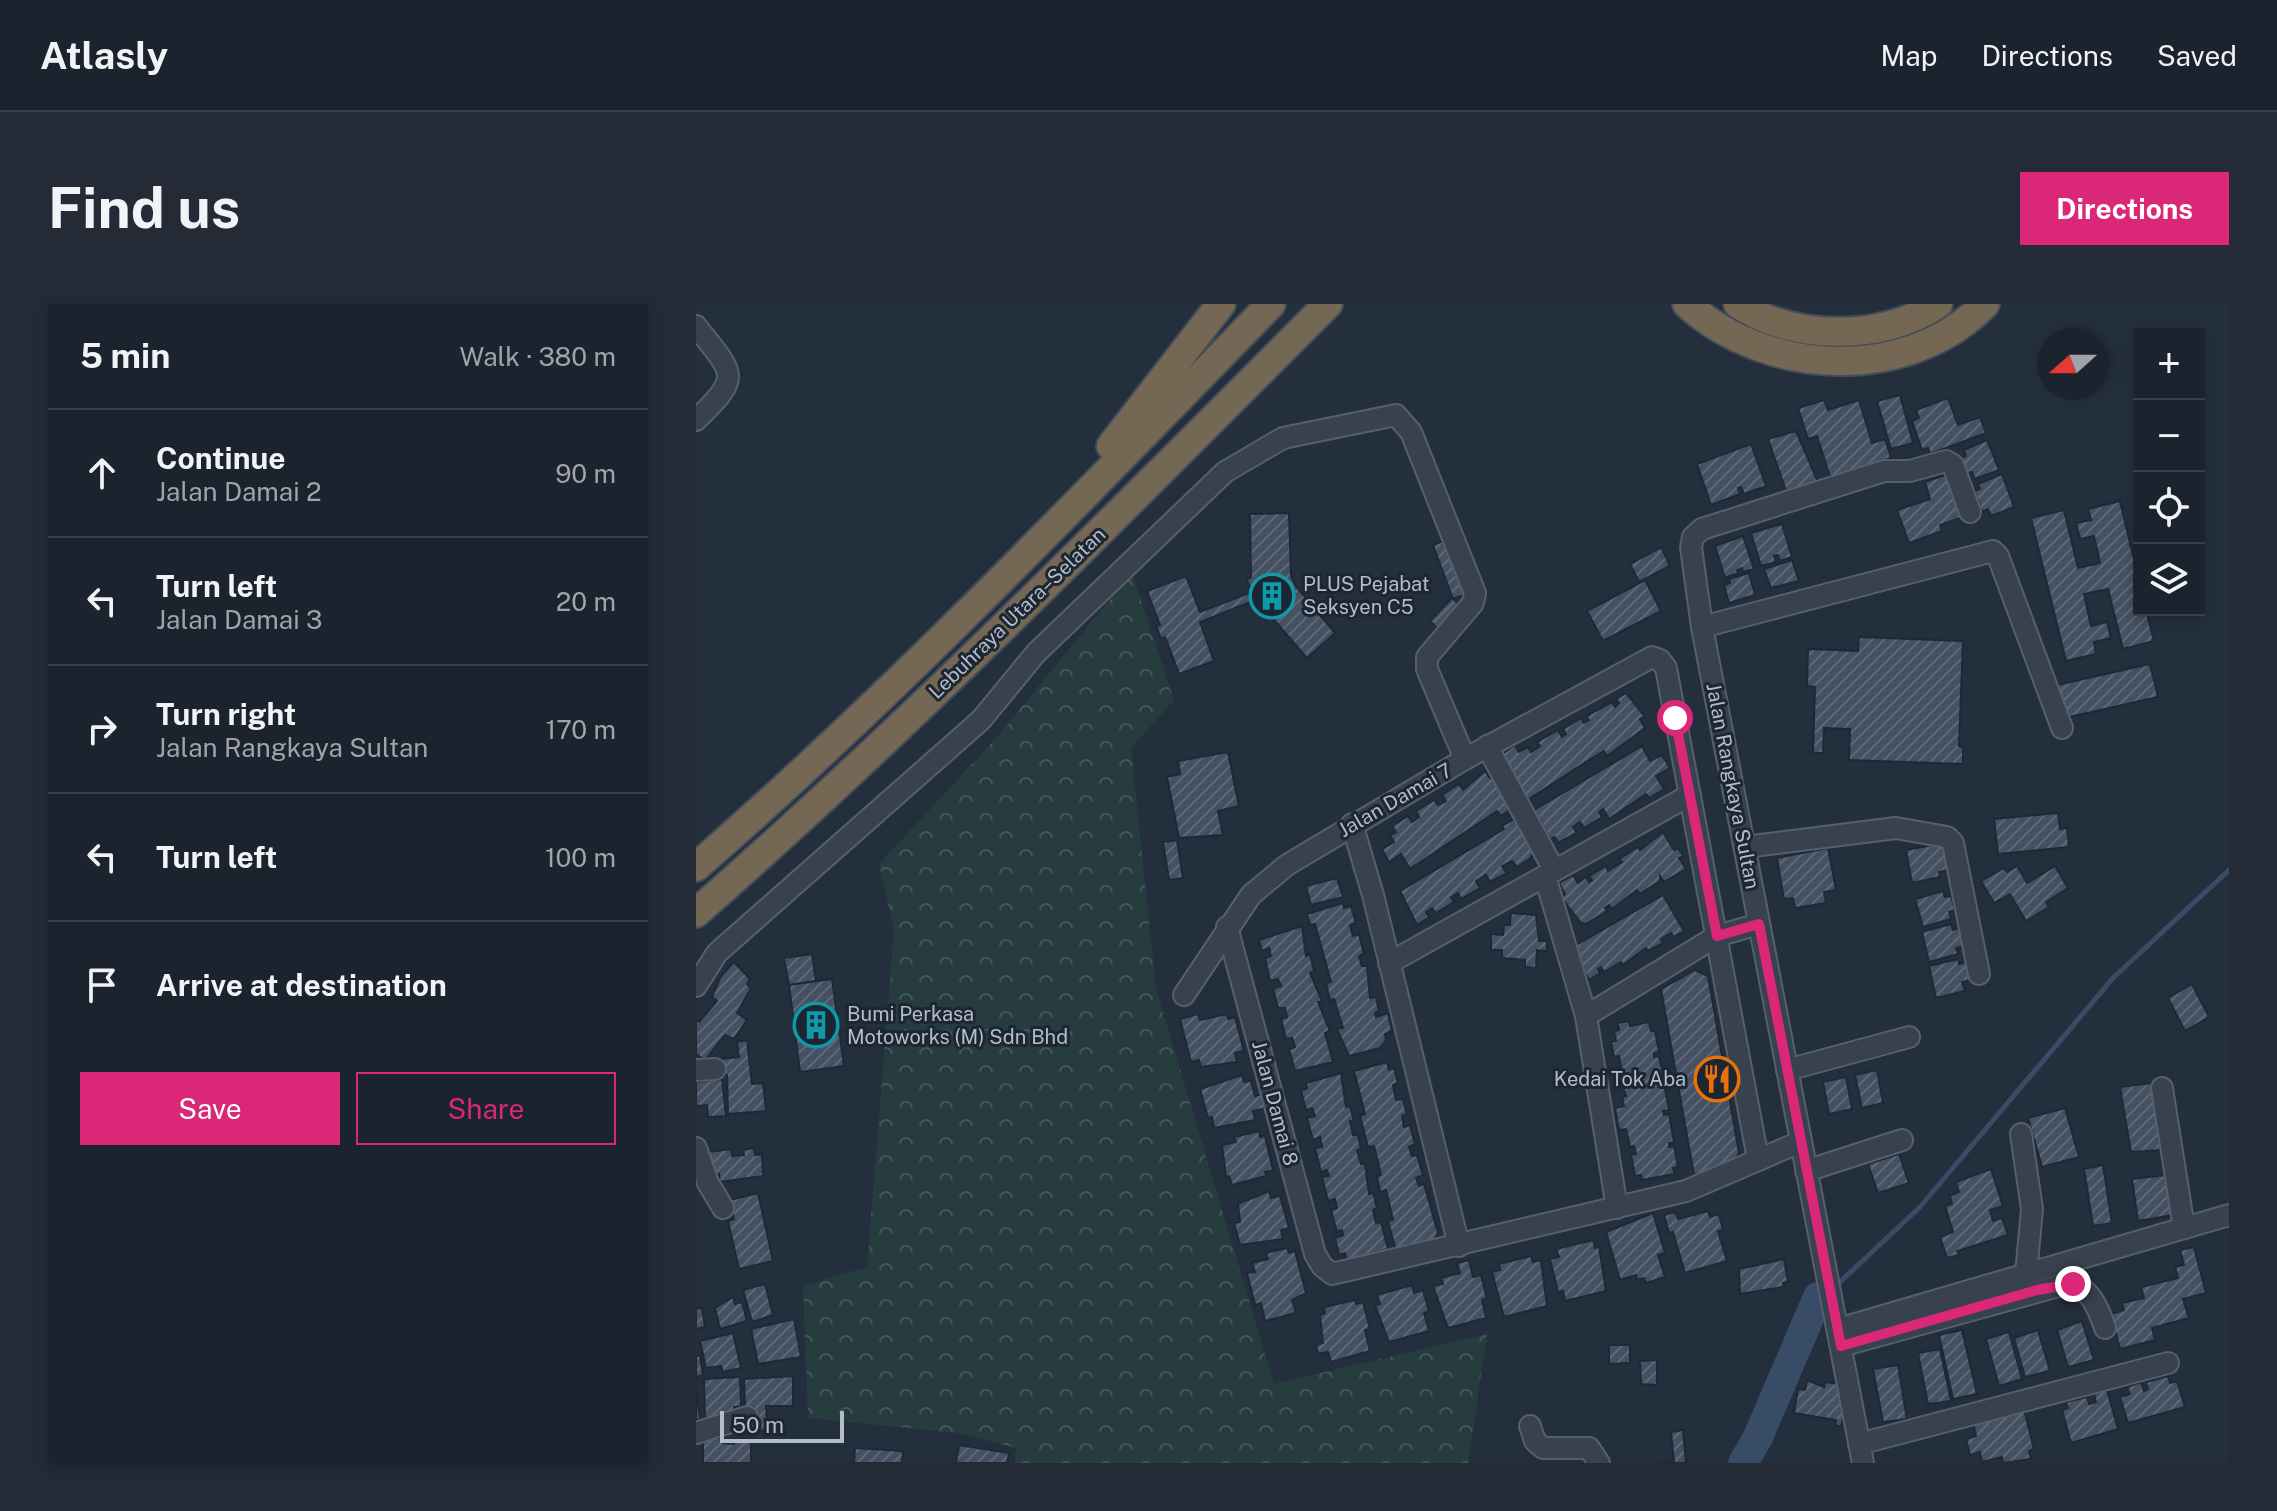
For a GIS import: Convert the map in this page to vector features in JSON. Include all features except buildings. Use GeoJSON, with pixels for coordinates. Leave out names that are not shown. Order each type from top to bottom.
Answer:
{"type":"FeatureCollection","features":[{"type":"Feature","properties":{"kind":"highway"},"geometry":{"type":"LineString","coordinates":[[1027,554],[1221,304]]}},
{"type":"Feature","properties":{"kind":"highway","name":"Lebuhraya Utara–Selatan"},"geometry":{"type":"LineString","coordinates":[[696,867],[831,744],[1027,554],[1271,304]]}},
{"type":"Feature","properties":{"kind":"highway","name":"Lebuhraya Utara–Selatan"},"geometry":{"type":"LineString","coordinates":[[696,913],[787,833],[1049,584],[1328,304]]}},
{"type":"Feature","properties":{"kind":"highway"},"geometry":{"type":"LineString","coordinates":[[1687,304],[1740,340],[1831,363],[1899,353],[1936,339],[1985,304]]}},
{"type":"Feature","properties":{"kind":"highway"},"geometry":{"type":"LineString","coordinates":[[1738,304],[1751,313],[1832,332],[1879,330],[1924,313],[1938,304]]}},
{"type":"Feature","properties":{"kind":"street"},"geometry":{"type":"LineString","coordinates":[[696,326],[722,360],[729,375],[727,391],[696,420]]}},
{"type":"Feature","properties":{"kind":"street"},"geometry":{"type":"LineString","coordinates":[[696,986],[717,953],[981,720],[1036,653],[1225,472],[1283,438],[1396,415],[1411,432],[1475,593],[1473,603],[1427,657],[1427,669],[1465,759]]}},
{"type":"Feature","properties":{"kind":"street","name":"Jalan Rangkaya Sultan"},"geometry":{"type":"LineString","coordinates":[[1861,1453],[1702,627],[1691,547],[1693,537],[1702,529],[1884,471],[1910,471],[1950,461],[1970,512]]}},
{"type":"Feature","properties":{"kind":"street"},"geometry":{"type":"LineString","coordinates":[[1702,627],[1993,551],[1998,556],[2062,728]]}},
{"type":"Feature","properties":{"kind":"street","name":"Jalan Damai 7"},"geometry":{"type":"LineString","coordinates":[[1184,995],[1227,927],[1251,895],[1264,884],[1352,824],[1487,746],[1652,657],[1660,660],[1666,668],[1690,795]]}},
{"type":"Feature","properties":{"kind":"street"},"geometry":{"type":"LineString","coordinates":[[1487,746],[1550,873],[1586,1016],[1617,1208]]}},
{"type":"Feature","properties":{"kind":"street"},"geometry":{"type":"LineString","coordinates":[[1389,963],[1690,795],[1758,1159]]}},
{"type":"Feature","properties":{"kind":"street"},"geometry":{"type":"LineString","coordinates":[[1352,824],[1459,1246],[1686,1191],[1800,1142]]}},
{"type":"Feature","properties":{"kind":"street"},"geometry":{"type":"LineString","coordinates":[[1745,847],[1896,828],[1947,837],[1953,843],[1979,974]]}},
{"type":"Feature","properties":{"kind":"street"},"geometry":{"type":"LineString","coordinates":[[1586,1016],[1717,936],[1759,924]]}},
{"type":"Feature","properties":{"kind":"street","name":"Jalan Damai 8"},"geometry":{"type":"LineString","coordinates":[[1227,927],[1315,1254],[1322,1266],[1332,1274],[1459,1246]]}},
{"type":"Feature","properties":{"kind":"street"},"geometry":{"type":"LineString","coordinates":[[1787,1070],[1909,1037]]}},
{"type":"Feature","properties":{"kind":"street"},"geometry":{"type":"LineString","coordinates":[[2162,1088],[2184,1228]]}},
{"type":"Feature","properties":{"kind":"street"},"geometry":{"type":"LineString","coordinates":[[2021,1134],[2032,1209],[2026,1274]]}},
{"type":"Feature","properties":{"kind":"street"},"geometry":{"type":"LineString","coordinates":[[1806,1171],[1902,1140]]}},
{"type":"Feature","properties":{"kind":"street"},"geometry":{"type":"LineString","coordinates":[[696,1148],[708,1183],[723,1208]]}},
{"type":"Feature","properties":{"kind":"street"},"geometry":{"type":"LineString","coordinates":[[1839,1338],[2026,1274],[2229,1215]]}},
{"type":"Feature","properties":{"kind":"street"},"geometry":{"type":"LineString","coordinates":[[1839,1338],[2066,1284],[2080,1286],[2099,1309],[2105,1328]]}},
{"type":"Feature","properties":{"kind":"street"},"geometry":{"type":"LineString","coordinates":[[1861,1453],[2168,1363]]}},
{"type":"Feature","properties":{"kind":"street"},"geometry":{"type":"LineString","coordinates":[[696,1433],[747,1417]]}},
{"type":"Feature","properties":{"kind":"street"},"geometry":{"type":"LineString","coordinates":[[1530,1426],[1535,1441],[1543,1448],[1589,1448],[1599,1463]]}},
{"type":"Feature","properties":{"kind":"green space"},"geometry":{"type":"Polygon","coordinates":[[[1132,573],[1174,700],[1131,748],[1156,989],[1274,1384],[1487,1334],[1468,1463],[1015,1463],[1016,1448],[958,1433],[808,1418],[803,1286],[867,1267],[894,930],[879,864],[996,738],[1132,573]]]}},
{"type":"Feature","properties":{"kind":"waterway"},"geometry":{"type":"LineString","coordinates":[[1840,1282],[1920,1207],[2113,978],[2229,870]]}},
{"type":"Feature","properties":{"kind":"waterway"},"geometry":{"type":"LineString","coordinates":[[1743,1463],[1758,1437],[1818,1297]]}},
{"type":"Feature","properties":{"kind":"place","name":"PLUS Pejabat Seksyen C5"},"geometry":{"type":"Point","coordinates":[1272,596]}},
{"type":"Feature","properties":{"kind":"place","name":"Bumi Perkasa Motoworks (M) Sdn Bhd"},"geometry":{"type":"Point","coordinates":[816,1025]}},
{"type":"Feature","properties":{"kind":"place","name":"Kedai Tok Aba"},"geometry":{"type":"Point","coordinates":[1717,1079]}},
{"type":"Feature","properties":{"kind":"route"},"geometry":{"type":"LineString","coordinates":[[1675,718],[1717,936],[1759,924],[1841,1346],[2037,1290],[2073,1284]]}}]}
